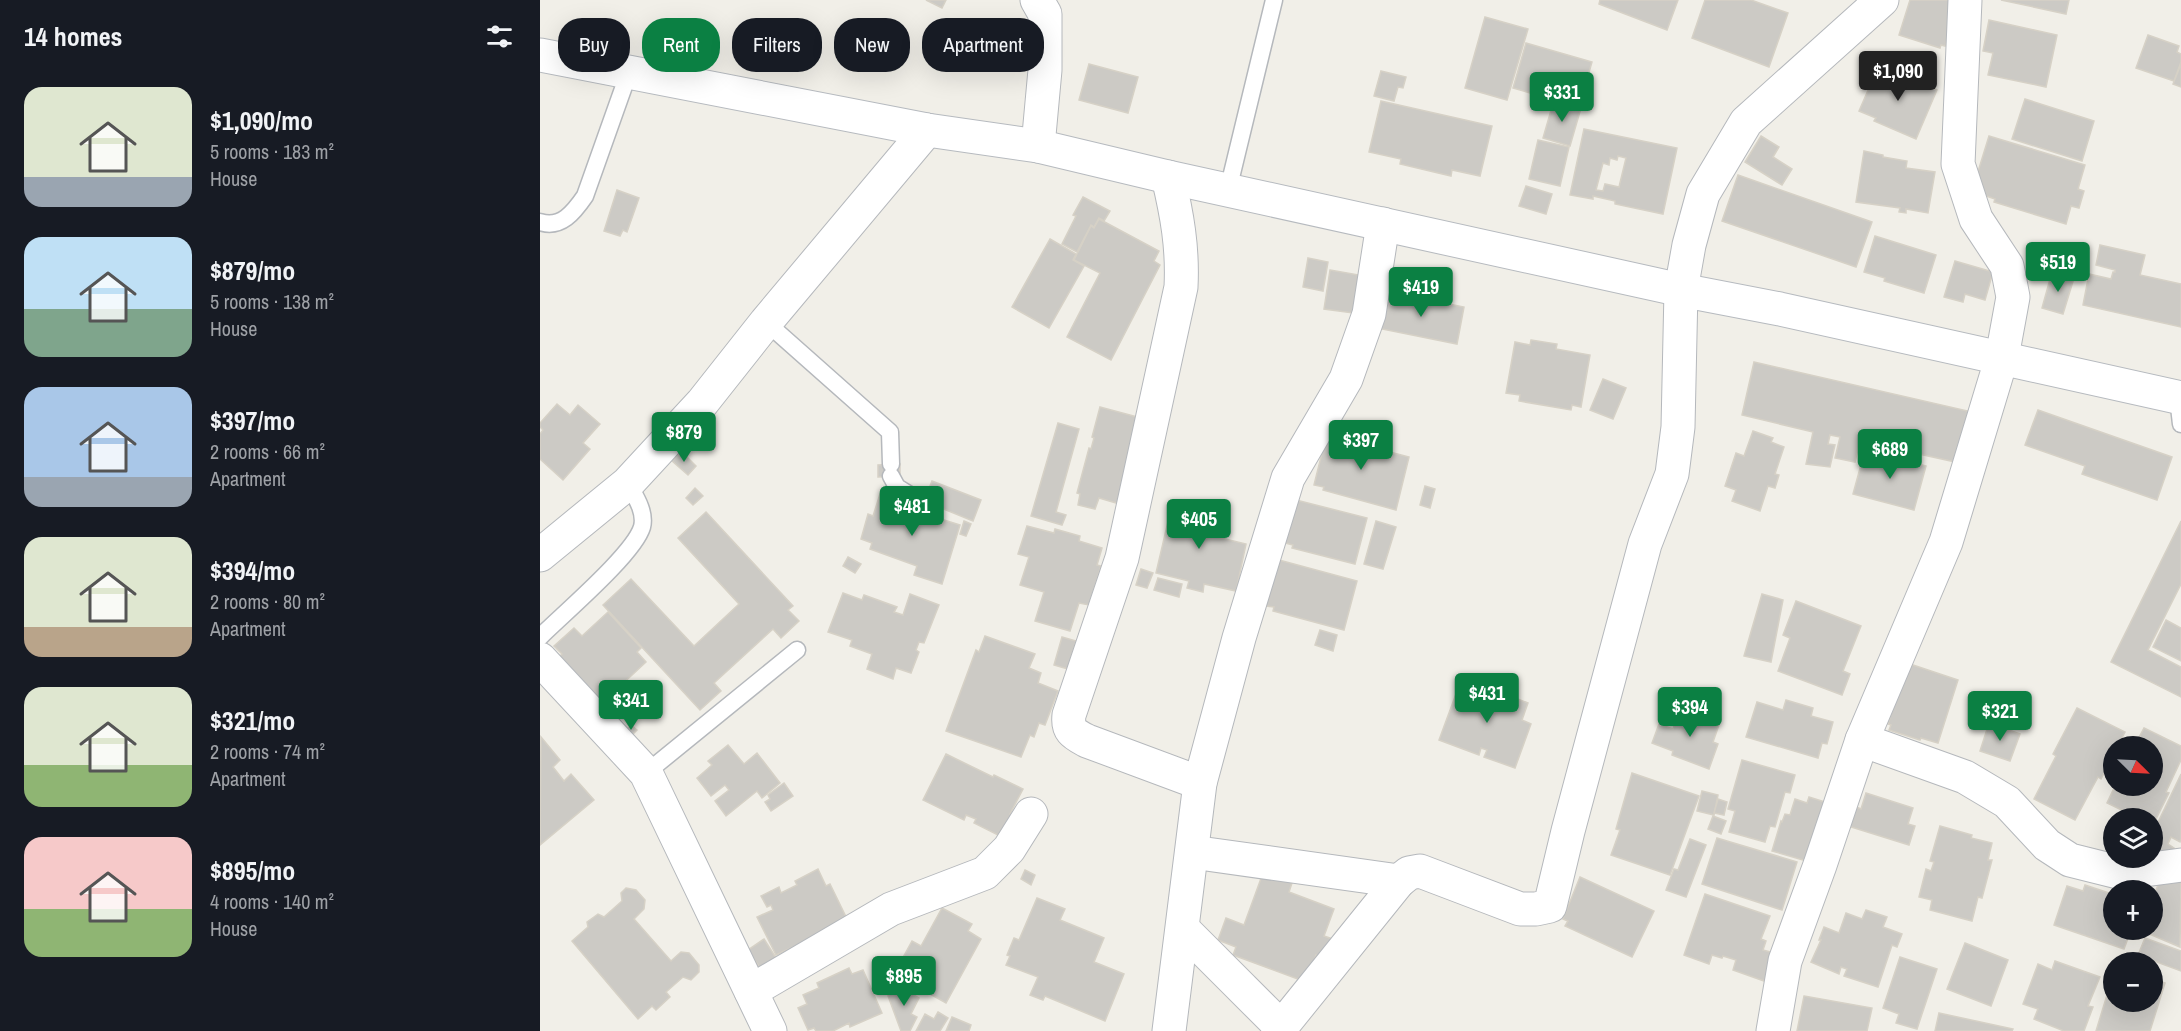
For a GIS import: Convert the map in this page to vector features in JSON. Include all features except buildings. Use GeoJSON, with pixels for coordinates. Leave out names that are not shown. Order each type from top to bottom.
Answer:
{"type":"FeatureCollection","features":[{"type":"Feature","properties":{"kind":"street"},"geometry":{"type":"LineString","coordinates":[[1183,929],[1280,1030],[1399,881],[1409,873],[1420,871],[1520,909],[1550,906],[1645,544],[1672,474],[1678,428],[1681,290],[1689,245],[1703,194],[1746,122],[1882,0]]}},
{"type":"Feature","properties":{"kind":"street"},"geometry":{"type":"LineString","coordinates":[[1773,1031],[1785,961],[1862,740],[1946,542],[2002,357],[2013,297],[2007,266],[1976,219],[1959,164],[1965,0]]}},
{"type":"Feature","properties":{"kind":"street"},"geometry":{"type":"LineString","coordinates":[[1038,146],[1045,70],[1047,5]]}},
{"type":"Feature","properties":{"kind":"street"},"geometry":{"type":"LineString","coordinates":[[540,56],[558,59]]}},
{"type":"Feature","properties":{"kind":"street"},"geometry":{"type":"LineString","coordinates":[[629,72],[927,130],[1038,146],[1168,177],[1681,290],[2002,357],[2180,407]]}},
{"type":"Feature","properties":{"kind":"street"},"geometry":{"type":"LineString","coordinates":[[540,555],[628,483],[702,403],[766,322],[927,130]]}},
{"type":"Feature","properties":{"kind":"street"},"geometry":{"type":"LineString","coordinates":[[1168,177],[1178,221],[1182,260],[1181,286],[1122,558],[1069,715],[1068,724],[1072,733],[1087,741],[1200,783]]}},
{"type":"Feature","properties":{"kind":"street"},"geometry":{"type":"LineString","coordinates":[[1169,1031],[1200,783],[1239,638],[1288,478],[1346,379],[1369,314],[1383,224]]}},
{"type":"Feature","properties":{"kind":"street"},"geometry":{"type":"LineString","coordinates":[[540,659],[646,773],[770,1031]]}},
{"type":"Feature","properties":{"kind":"street"},"geometry":{"type":"LineString","coordinates":[[1862,740],[1965,777],[2007,802],[2047,844],[2070,860],[2122,873],[2181,865]]}},
{"type":"Feature","properties":{"kind":"street"},"geometry":{"type":"LineString","coordinates":[[751,991],[891,909],[985,873],[1009,849],[1031,814]]}},
{"type":"Feature","properties":{"kind":"street"},"geometry":{"type":"LineString","coordinates":[[1192,852],[1399,881]]}},
{"type":"Feature","properties":{"kind":"lane"},"geometry":{"type":"LineString","coordinates":[[1228,190],[1274,0]]}},
{"type":"Feature","properties":{"kind":"lane"},"geometry":{"type":"LineString","coordinates":[[540,222],[546,224],[561,221],[573,214],[585,196],[629,72]]}},
{"type":"Feature","properties":{"kind":"lane"},"geometry":{"type":"LineString","coordinates":[[766,322],[890,432],[891,470],[897,487],[918,500]]}},
{"type":"Feature","properties":{"kind":"lane"},"geometry":{"type":"LineString","coordinates":[[540,637],[630,549],[642,526],[641,507],[628,483]]}},
{"type":"Feature","properties":{"kind":"lane"},"geometry":{"type":"LineString","coordinates":[[646,773],[797,650]]}}]}
